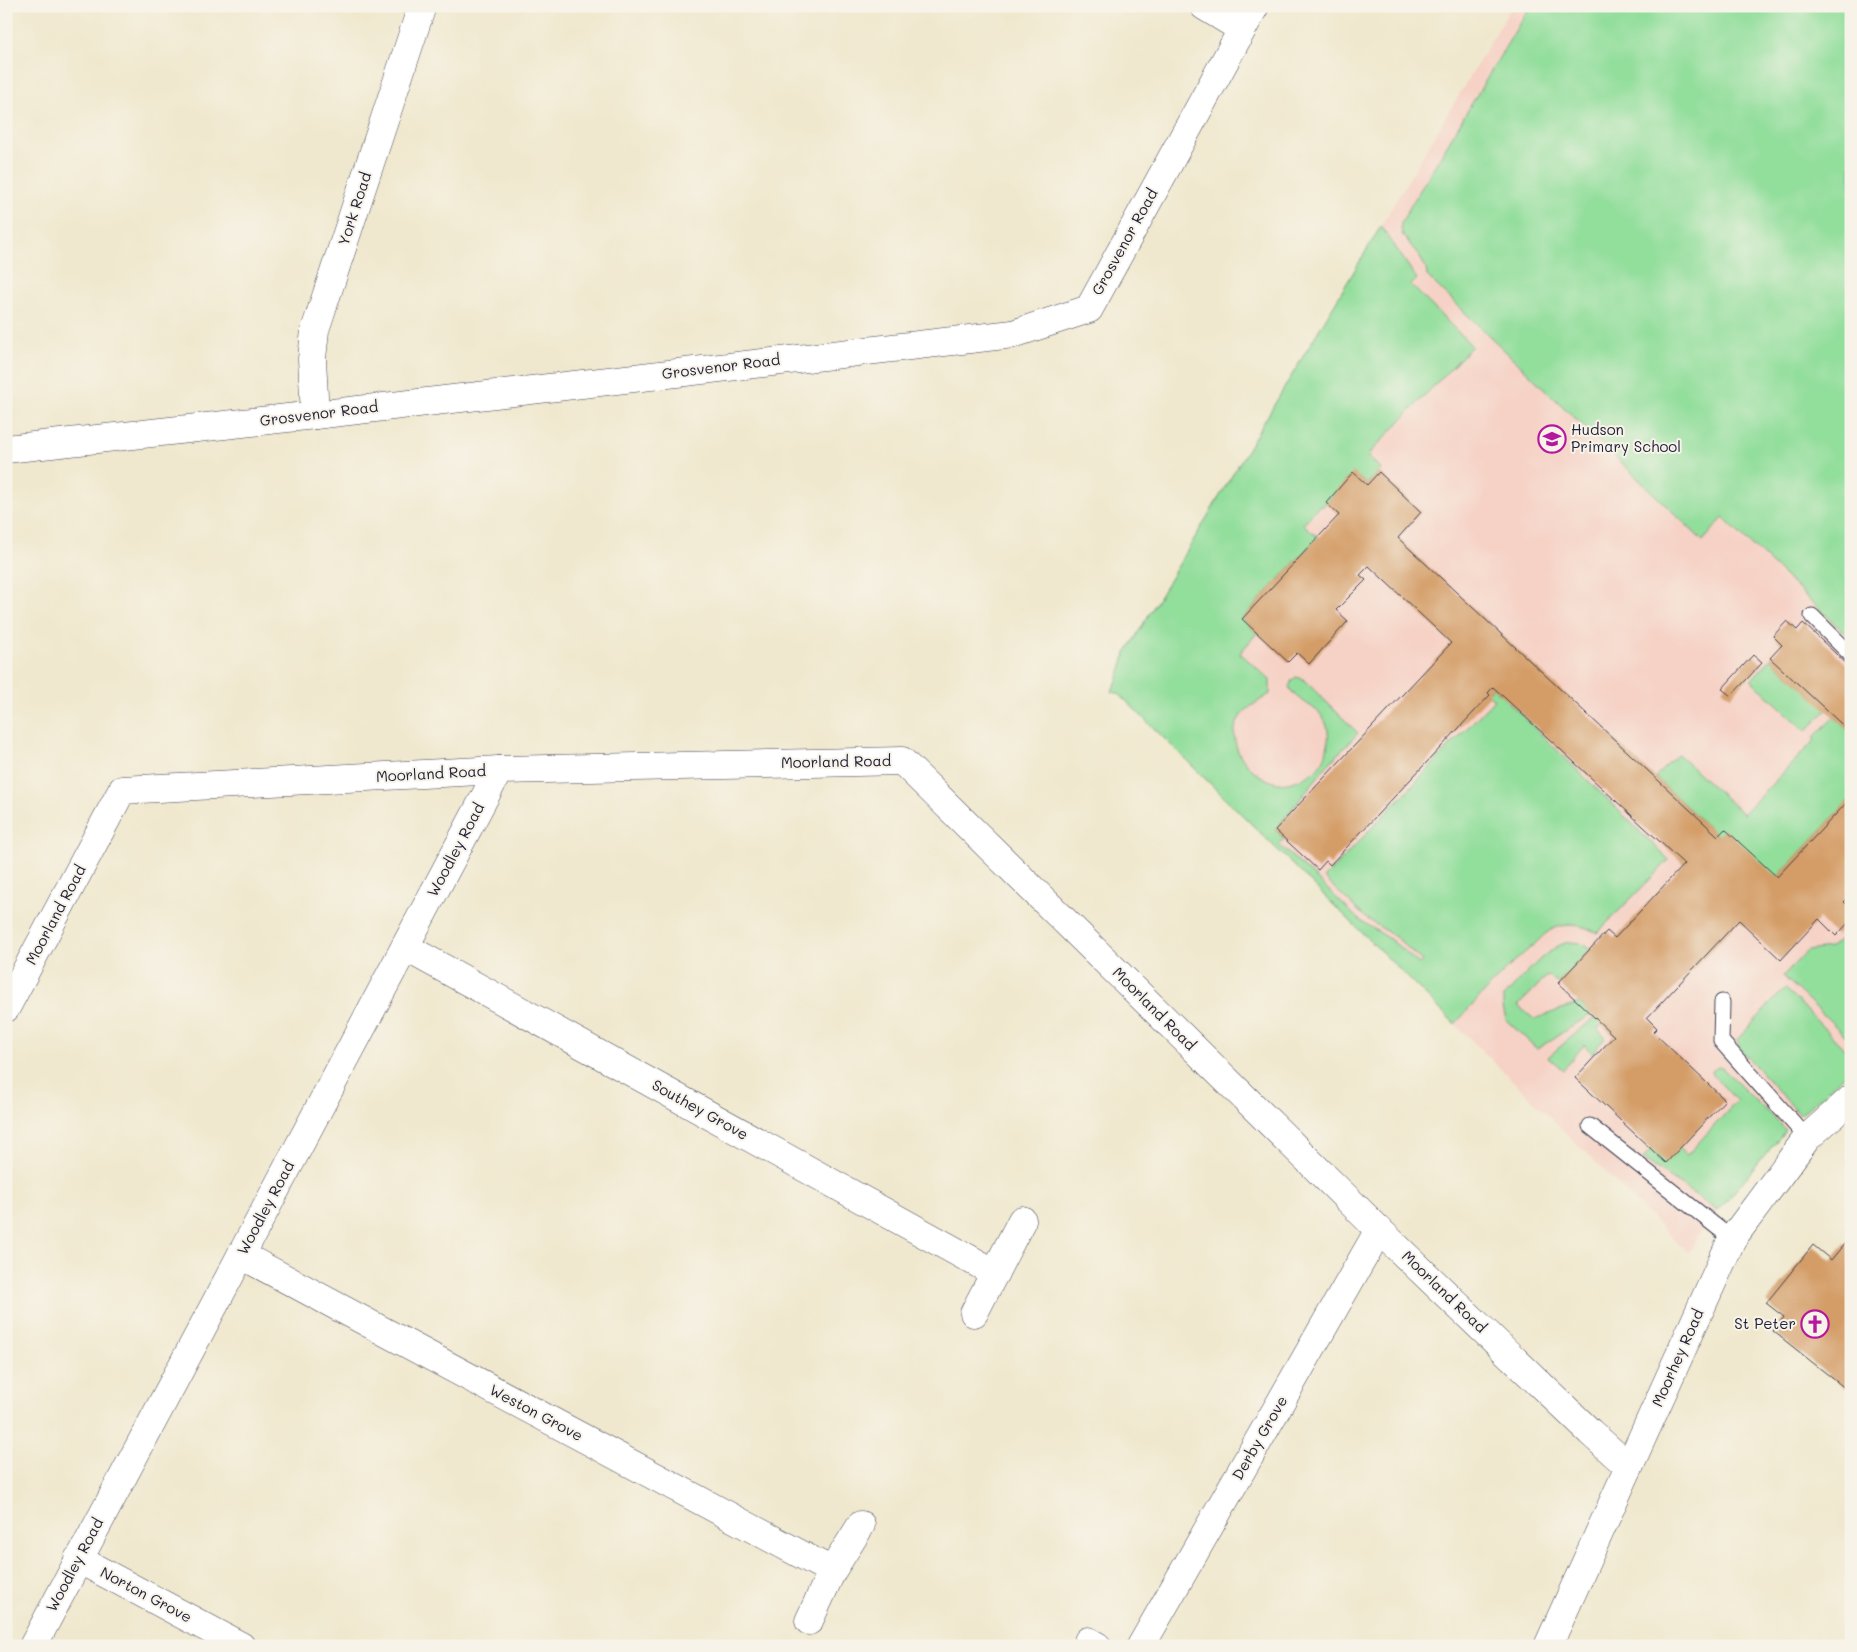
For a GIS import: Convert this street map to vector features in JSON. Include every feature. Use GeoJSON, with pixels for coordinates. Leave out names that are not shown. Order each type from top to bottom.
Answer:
{"type":"FeatureCollection","features":[{"type":"Feature","properties":{"kind":"street","name":"York Road"},"geometry":{"type":"LineString","coordinates":[[315,415],[312,359],[315,330],[422,6]]}},
{"type":"Feature","properties":{"kind":"street"},"geometry":{"type":"LineString","coordinates":[[1204,6],[1248,18]]}},
{"type":"Feature","properties":{"kind":"street","name":"Grosvenor Road"},"geometry":{"type":"LineString","coordinates":[[6,449],[1013,334],[1089,309],[1248,18]]}},
{"type":"Feature","properties":{"kind":"street","name":"Moorland Road"},"geometry":{"type":"LineString","coordinates":[[6,1008],[122,790],[499,770],[902,761],[1379,1230],[1629,1467]]}},
{"type":"Feature","properties":{"kind":"street","name":"Woodley Road"},"geometry":{"type":"LineString","coordinates":[[33,1646],[499,770]]}},
{"type":"Feature","properties":{"kind":"street","name":"Southey Grove"},"geometry":{"type":"LineString","coordinates":[[405,947],[995,1272]]}},
{"type":"Feature","properties":{"kind":"street","name":"Moorhey Road"},"geometry":{"type":"LineString","coordinates":[[1548,1646],[1732,1239],[1807,1138],[1851,1099]]}},
{"type":"Feature","properties":{"kind":"street"},"geometry":{"type":"LineString","coordinates":[[974,1313],[1022,1220]]}},
{"type":"Feature","properties":{"kind":"street","name":"Derby Grove"},"geometry":{"type":"LineString","coordinates":[[1141,1646],[1379,1230]]}},
{"type":"Feature","properties":{"kind":"street","name":"Weston Grove"},"geometry":{"type":"LineString","coordinates":[[241,1255],[832,1571]]}},
{"type":"Feature","properties":{"kind":"street"},"geometry":{"type":"LineString","coordinates":[[809,1621],[832,1571],[861,1525]]}},
{"type":"Feature","properties":{"kind":"street","name":"Norton Grove"},"geometry":{"type":"LineString","coordinates":[[78,1559],[242,1646]]}},
{"type":"Feature","properties":{"kind":"lane"},"geometry":{"type":"LineString","coordinates":[[1812,616],[1851,655]]}},
{"type":"Feature","properties":{"kind":"lane"},"geometry":{"type":"LineString","coordinates":[[1722,1002],[1721,1041],[1807,1138]]}},
{"type":"Feature","properties":{"kind":"lane"},"geometry":{"type":"LineString","coordinates":[[1590,1126],[1732,1239]]}},
{"type":"Feature","properties":{"kind":"shaded area","name":"Hudson Primary School"},"geometry":{"type":"Polygon","coordinates":[[[1512,6],[1851,6],[1851,1069],[1793,1122],[1774,1143],[1700,1233],[1688,1253],[1118,693],[1111,692],[1117,681],[1126,653],[1512,6]]]}},
{"type":"Feature","properties":{"kind":"green space"},"geometry":{"type":"Polygon","coordinates":[[[1530,6],[1851,6],[1851,639],[1723,518],[1703,541],[1427,276],[1426,268],[1418,254],[1403,236],[1401,223],[1530,6]]]}},
{"type":"Feature","properties":{"kind":"green space"},"geometry":{"type":"Polygon","coordinates":[[[1381,226],[1417,279],[1411,285],[1472,346],[1369,454],[1368,457],[1381,469],[1367,484],[1353,473],[1322,507],[1319,506],[1303,524],[1318,537],[1242,619],[1257,633],[1240,653],[1270,680],[1270,694],[1245,711],[1238,721],[1235,732],[1235,743],[1239,753],[1254,771],[1274,782],[1291,782],[1313,772],[1325,757],[1328,738],[1326,723],[1313,707],[1292,692],[1289,687],[1292,680],[1296,677],[1303,679],[1358,733],[1325,768],[1275,830],[1284,839],[1279,845],[1358,919],[1390,939],[1419,964],[1422,961],[1397,938],[1366,918],[1324,878],[1494,700],[1488,693],[1493,687],[1669,860],[1597,933],[1581,926],[1570,925],[1548,932],[1514,962],[1455,1024],[1118,693],[1111,692],[1117,681],[1126,653],[1381,226]]]}},
{"type":"Feature","properties":{"kind":"green space"},"geometry":{"type":"Polygon","coordinates":[[[1771,659],[1827,710],[1806,731],[1751,680],[1771,659]]]}},
{"type":"Feature","properties":{"kind":"green space"},"geometry":{"type":"Polygon","coordinates":[[[1834,717],[1851,733],[1851,798],[1777,877],[1718,836],[1655,777],[1678,754],[1743,814],[1815,740],[1813,738],[1834,717]]]}},
{"type":"Feature","properties":{"kind":"green space"},"geometry":{"type":"Polygon","coordinates":[[[1851,929],[1851,1041],[1783,976],[1807,951],[1830,948],[1851,929]]]}},
{"type":"Feature","properties":{"kind":"green space"},"geometry":{"type":"Polygon","coordinates":[[[1570,942],[1580,943],[1590,949],[1558,983],[1548,975],[1518,1006],[1534,1019],[1579,1003],[1591,1014],[1537,1049],[1506,1020],[1503,998],[1543,957],[1561,945],[1570,942]]]}},
{"type":"Feature","properties":{"kind":"green space"},"geometry":{"type":"Polygon","coordinates":[[[1785,988],[1851,1056],[1851,1069],[1800,1115],[1740,1049],[1737,1040],[1785,988]]]}},
{"type":"Feature","properties":{"kind":"green space"},"geometry":{"type":"Polygon","coordinates":[[[1595,1017],[1603,1024],[1597,1029],[1606,1037],[1592,1053],[1584,1045],[1563,1070],[1548,1057],[1595,1017]]]}},
{"type":"Feature","properties":{"kind":"green space"},"geometry":{"type":"Polygon","coordinates":[[[1718,1067],[1722,1068],[1786,1130],[1718,1211],[1643,1159],[1652,1149],[1679,1148],[1687,1155],[1737,1101],[1713,1075],[1712,1071],[1718,1067]]]}},
{"type":"Feature","properties":{"kind":"building"},"geometry":{"type":"Polygon","coordinates":[[[1353,472],[1367,485],[1379,472],[1421,512],[1398,538],[1718,836],[1725,829],[1777,877],[1851,798],[1851,895],[1844,902],[1851,908],[1851,920],[1836,936],[1819,919],[1781,960],[1739,920],[1647,1018],[1657,1028],[1653,1032],[1725,1100],[1666,1163],[1575,1078],[1614,1036],[1558,983],[1607,931],[1615,938],[1684,864],[1493,687],[1488,693],[1490,695],[1330,865],[1326,861],[1318,870],[1275,830],[1451,643],[1369,566],[1360,575],[1366,580],[1336,610],[1348,621],[1309,664],[1297,653],[1288,662],[1242,619],[1339,515],[1326,503],[1353,472]]]}},
{"type":"Feature","properties":{"kind":"building"},"geometry":{"type":"Polygon","coordinates":[[[1787,621],[1797,630],[1803,623],[1851,668],[1851,733],[1770,658],[1782,645],[1773,636],[1787,621]]]}},
{"type":"Feature","properties":{"kind":"building"},"geometry":{"type":"Polygon","coordinates":[[[1753,655],[1762,663],[1731,696],[1722,689],[1753,655]]]}},
{"type":"Feature","properties":{"kind":"building","name":"St Peter"},"geometry":{"type":"Polygon","coordinates":[[[1845,1243],[1851,1247],[1851,1393],[1773,1331],[1784,1317],[1766,1303],[1813,1245],[1831,1260],[1845,1243]]]}},
{"type":"Feature","properties":{"kind":"place","name":"Hudson Primary School"},"geometry":{"type":"Point","coordinates":[1552,439]}},
{"type":"Feature","properties":{"kind":"place","name":"St Peter"},"geometry":{"type":"Point","coordinates":[1815,1324]}}]}
